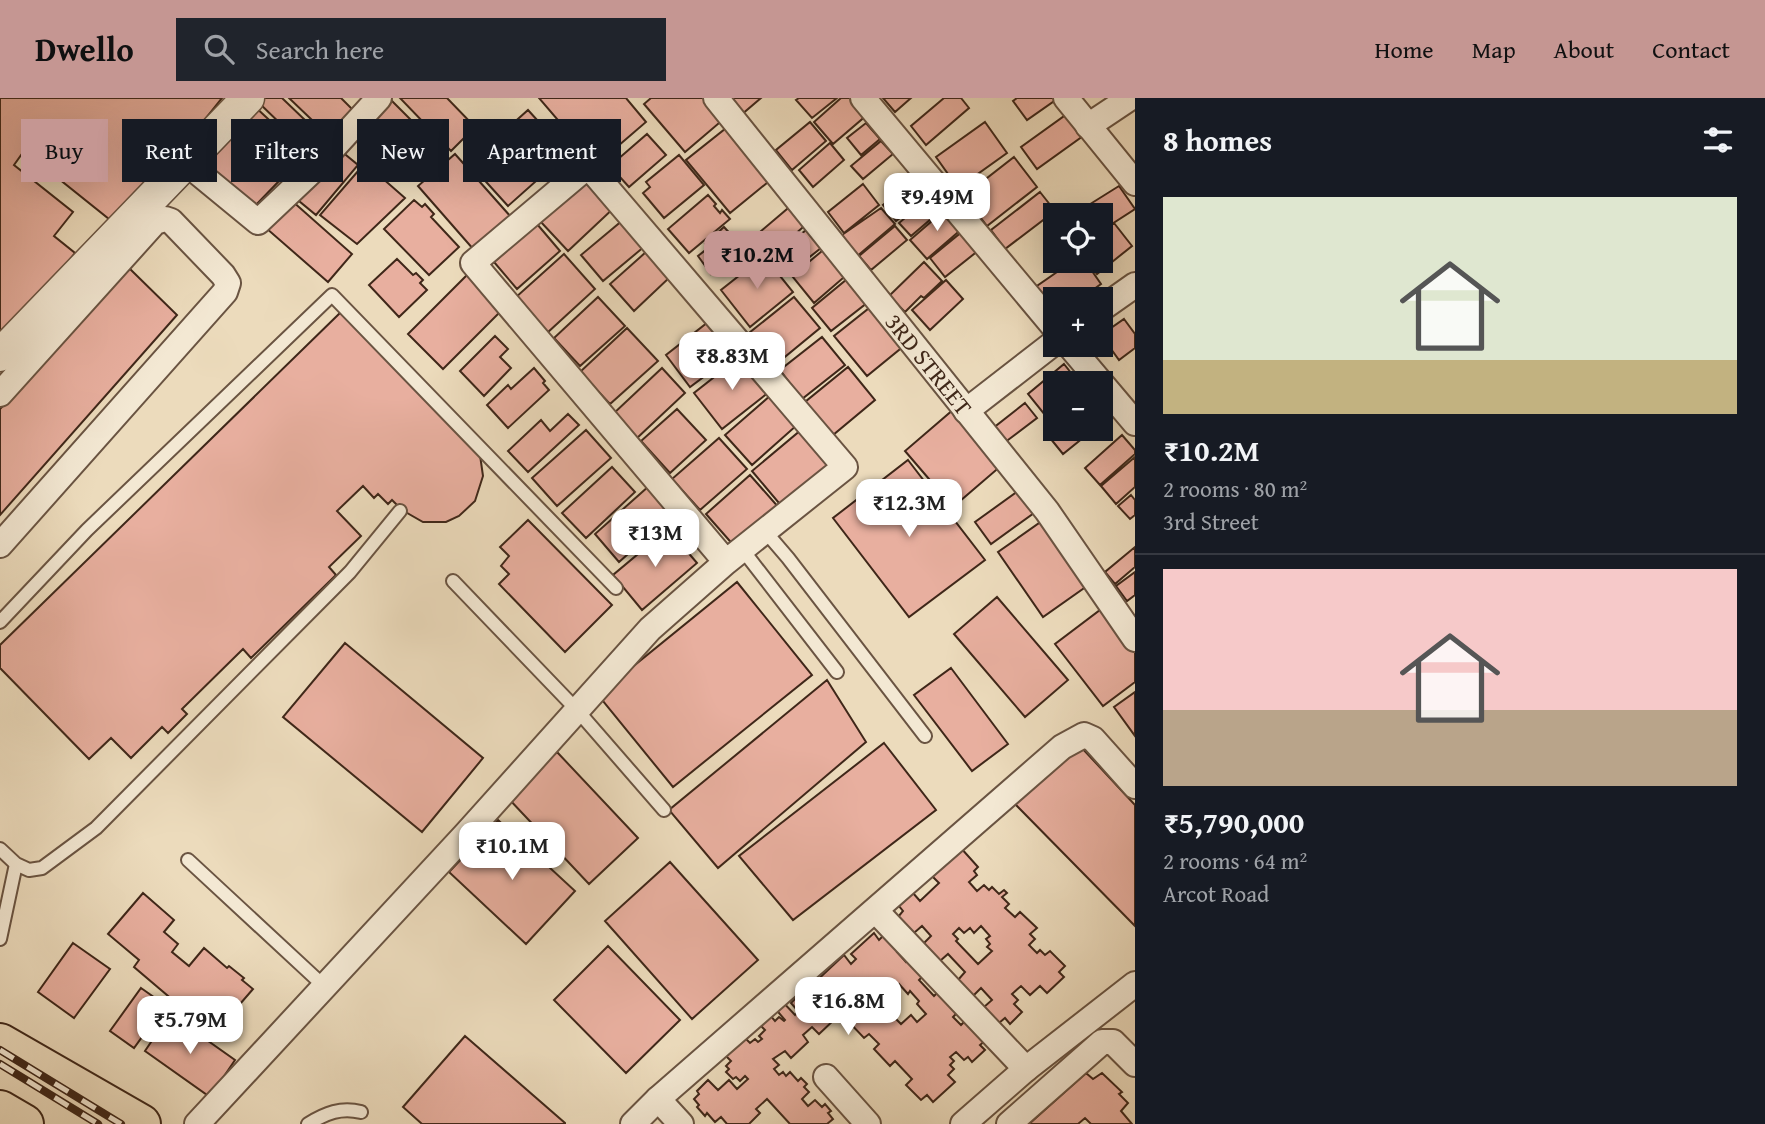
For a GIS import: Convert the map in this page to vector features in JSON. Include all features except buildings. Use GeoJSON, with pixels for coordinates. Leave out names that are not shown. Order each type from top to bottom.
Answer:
{"type":"FeatureCollection","features":[{"type":"Feature","properties":{"kind":"main road"},"geometry":{"type":"LineString","coordinates":[[0,1043],[142,1124]]}},
{"type":"Feature","properties":{"kind":"main road"},"geometry":{"type":"LineString","coordinates":[[0,1110],[24,1124]]}},
{"type":"Feature","properties":{"kind":"street"},"geometry":{"type":"LineString","coordinates":[[217,129],[248,98]]}},
{"type":"Feature","properties":{"kind":"street"},"geometry":{"type":"LineString","coordinates":[[209,182],[258,222],[313,170],[379,98]]}},
{"type":"Feature","properties":{"kind":"street","name":"3RD STREET"},"geometry":{"type":"LineString","coordinates":[[716,98],[1047,511],[1135,639]]}},
{"type":"Feature","properties":{"kind":"street"},"geometry":{"type":"LineString","coordinates":[[863,98],[1043,314]]}},
{"type":"Feature","properties":{"kind":"street"},"geometry":{"type":"LineString","coordinates":[[1066,98],[1135,183]]}},
{"type":"Feature","properties":{"kind":"street"},"geometry":{"type":"LineString","coordinates":[[1088,126],[1130,98]]}},
{"type":"Feature","properties":{"kind":"street"},"geometry":{"type":"LineString","coordinates":[[197,1124],[650,629],[764,530],[845,467],[587,166],[473,262],[734,555]]}},
{"type":"Feature","properties":{"kind":"street"},"geometry":{"type":"LineString","coordinates":[[0,355],[166,182]]}},
{"type":"Feature","properties":{"kind":"street"},"geometry":{"type":"LineString","coordinates":[[0,394],[155,222],[165,219],[172,222],[223,275],[228,284],[225,292],[0,545]]}},
{"type":"Feature","properties":{"kind":"street"},"geometry":{"type":"LineString","coordinates":[[1113,301],[1135,285]]}},
{"type":"Feature","properties":{"kind":"street"},"geometry":{"type":"LineString","coordinates":[[967,411],[1043,351]]}},
{"type":"Feature","properties":{"kind":"street"},"geometry":{"type":"LineString","coordinates":[[1079,357],[1135,423]]}},
{"type":"Feature","properties":{"kind":"street"},"geometry":{"type":"LineString","coordinates":[[633,1124],[658,1099],[1073,740],[1084,735],[1093,739],[1135,786]]}},
{"type":"Feature","properties":{"kind":"street"},"geometry":{"type":"LineString","coordinates":[[876,911],[1026,1069]]}},
{"type":"Feature","properties":{"kind":"street"},"geometry":{"type":"LineString","coordinates":[[963,1124],[1026,1069],[1135,984]]}},
{"type":"Feature","properties":{"kind":"street"},"geometry":{"type":"LineString","coordinates":[[1009,1124],[1102,1042],[1113,1042],[1135,1064]]}},
{"type":"Feature","properties":{"kind":"street"},"geometry":{"type":"LineString","coordinates":[[826,1077],[868,1124]]}},
{"type":"Feature","properties":{"kind":"street"},"geometry":{"type":"LineString","coordinates":[[658,1099],[681,1124]]}},
{"type":"Feature","properties":{"kind":"lane"},"geometry":{"type":"LineString","coordinates":[[0,622],[87,530],[332,296],[616,588]]}},
{"type":"Feature","properties":{"kind":"lane"},"geometry":{"type":"LineString","coordinates":[[0,849],[16,864],[29,870],[42,869],[96,828],[350,572],[400,511]]}},
{"type":"Feature","properties":{"kind":"lane"},"geometry":{"type":"LineString","coordinates":[[764,530],[925,736]]}},
{"type":"Feature","properties":{"kind":"lane"},"geometry":{"type":"LineString","coordinates":[[734,555],[836,672]]}},
{"type":"Feature","properties":{"kind":"lane"},"geometry":{"type":"LineString","coordinates":[[453,581],[577,710],[664,810]]}},
{"type":"Feature","properties":{"kind":"lane"},"geometry":{"type":"LineString","coordinates":[[188,860],[325,987]]}},
{"type":"Feature","properties":{"kind":"lane"},"geometry":{"type":"LineString","coordinates":[[0,939],[16,864]]}},
{"type":"Feature","properties":{"kind":"lane"},"geometry":{"type":"LineString","coordinates":[[308,1124],[345,1108],[361,1112]]}},
{"type":"Feature","properties":{"kind":"railway"},"geometry":{"type":"LineString","coordinates":[[0,1050],[121,1124]]}},
{"type":"Feature","properties":{"kind":"railway"},"geometry":{"type":"LineString","coordinates":[[0,1064],[98,1124]]}}]}
